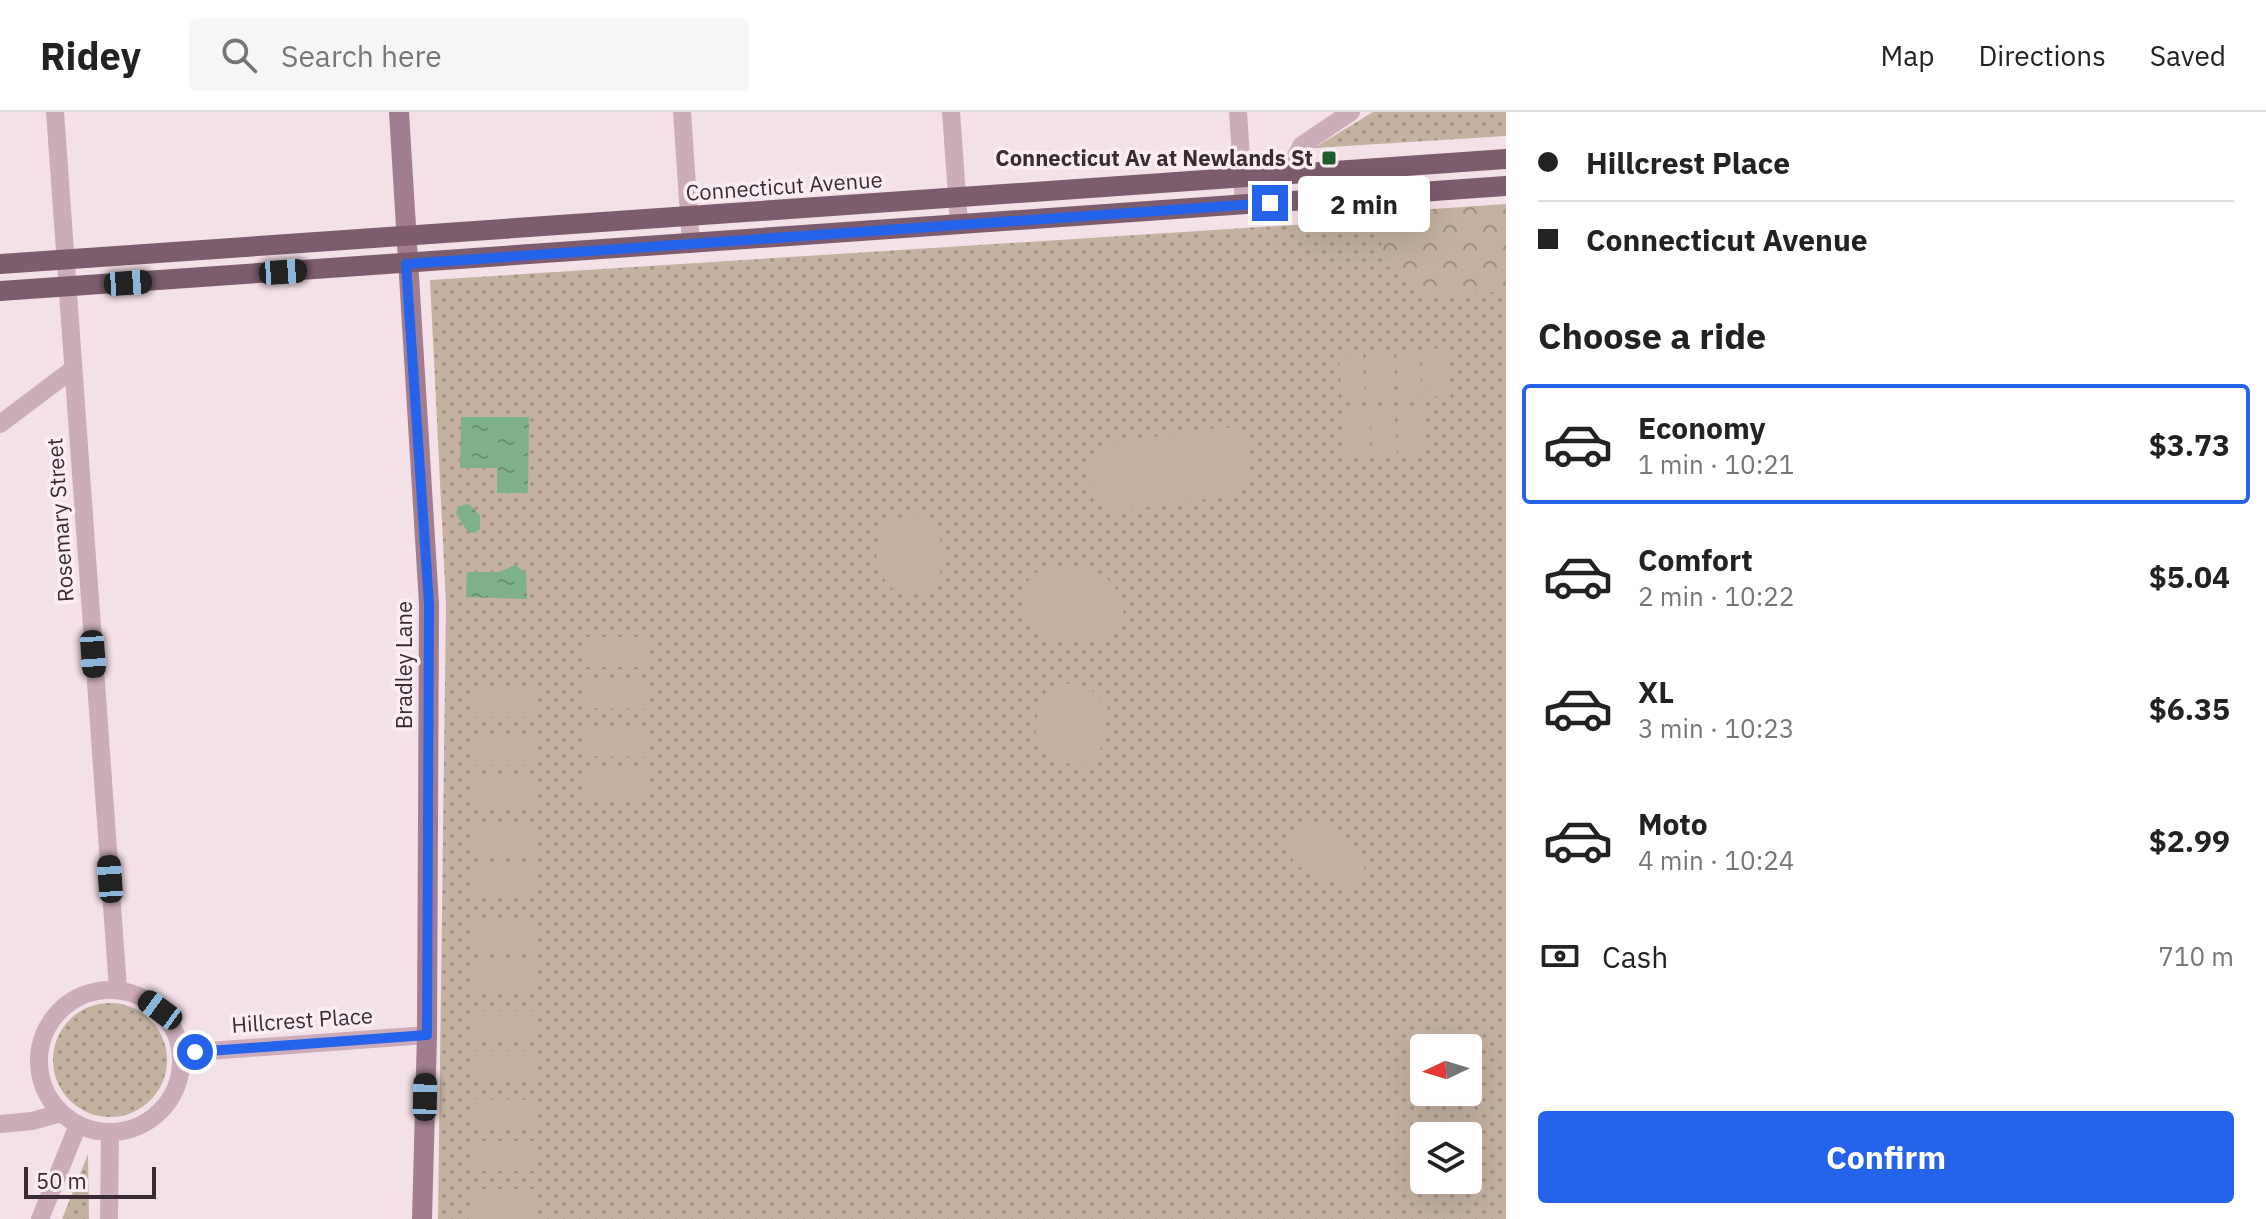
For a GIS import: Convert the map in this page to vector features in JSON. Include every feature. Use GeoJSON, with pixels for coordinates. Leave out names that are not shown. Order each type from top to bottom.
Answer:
{"type":"FeatureCollection","features":[{"type":"Feature","properties":{"kind":"main road","name":"Bradley Lane"},"geometry":{"type":"LineString","coordinates":[[399,112],[429,604],[427,1035],[422,1219]]}},
{"type":"Feature","properties":{"kind":"main road","name":"Connecticut Avenue"},"geometry":{"type":"LineString","coordinates":[[0,264],[1506,159]]}},
{"type":"Feature","properties":{"kind":"main road"},"geometry":{"type":"LineString","coordinates":[[0,291],[1506,186]]}},
{"type":"Feature","properties":{"kind":"street"},"geometry":{"type":"LineString","coordinates":[[55,112],[67,287]]}},
{"type":"Feature","properties":{"kind":"street"},"geometry":{"type":"LineString","coordinates":[[682,112],[691,244]]}},
{"type":"Feature","properties":{"kind":"street"},"geometry":{"type":"LineString","coordinates":[[951,112],[959,224]]}},
{"type":"Feature","properties":{"kind":"street"},"geometry":{"type":"LineString","coordinates":[[1238,112],[1244,204]]}},
{"type":"Feature","properties":{"kind":"street"},"geometry":{"type":"LineString","coordinates":[[1285,175],[1302,145],[1351,112]]}},
{"type":"Feature","properties":{"kind":"street","name":"Rosemary Street"},"geometry":{"type":"LineString","coordinates":[[67,287],[118,989]]}},
{"type":"Feature","properties":{"kind":"street"},"geometry":{"type":"LineString","coordinates":[[0,424],[73,369]]}},
{"type":"Feature","properties":{"kind":"street"},"geometry":{"type":"LineString","coordinates":[[118,989],[141,996],[160,1010],[174,1030],[181,1053],[179,1077],[162,1108],[133,1128],[110,1132],[78,1125],[61,1113],[47,1095],[39,1074],[39,1052],[45,1030],[57,1012],[75,998],[96,990],[118,989]]}},
{"type":"Feature","properties":{"kind":"street","name":"Hillcrest Place"},"geometry":{"type":"LineString","coordinates":[[181,1053],[427,1035]]}},
{"type":"Feature","properties":{"kind":"street"},"geometry":{"type":"LineString","coordinates":[[0,1124],[32,1121],[61,1113]]}},
{"type":"Feature","properties":{"kind":"street"},"geometry":{"type":"LineString","coordinates":[[40,1219],[78,1125]]}},
{"type":"Feature","properties":{"kind":"street"},"geometry":{"type":"LineString","coordinates":[[109,1219],[110,1132]]}},
{"type":"Feature","properties":{"kind":"green space"},"geometry":{"type":"Polygon","coordinates":[[[1373,112],[1506,112],[1506,136],[1314,148],[1373,112]]]}},
{"type":"Feature","properties":{"kind":"green space"},"geometry":{"type":"Polygon","coordinates":[[[1506,204],[1506,291],[1440,296],[1419,292],[1386,265],[1375,213],[1506,204]]]}},
{"type":"Feature","properties":{"kind":"green space"},"geometry":{"type":"Polygon","coordinates":[[[1481,213],[1506,245],[1506,1219],[438,1219],[446,603],[430,280],[1481,213]]]}},
{"type":"Feature","properties":{"kind":"green space"},"geometry":{"type":"Polygon","coordinates":[[[1448,348],[1451,396],[1427,397],[1425,349],[1448,348]]]}},
{"type":"Feature","properties":{"kind":"green space"},"geometry":{"type":"Polygon","coordinates":[[[1419,350],[1422,398],[1399,399],[1396,351],[1419,350]]]}},
{"type":"Feature","properties":{"kind":"green space"},"geometry":{"type":"Polygon","coordinates":[[[1390,351],[1393,400],[1370,401],[1367,352],[1390,351]]]}},
{"type":"Feature","properties":{"kind":"green space"},"geometry":{"type":"Polygon","coordinates":[[[1363,354],[1365,402],[1342,403],[1339,355],[1363,354]]]}},
{"type":"Feature","properties":{"kind":"green space"},"geometry":{"type":"Polygon","coordinates":[[[1422,405],[1425,454],[1401,455],[1399,406],[1422,405]]]}},
{"type":"Feature","properties":{"kind":"green space"},"geometry":{"type":"Polygon","coordinates":[[[1394,407],[1397,455],[1373,457],[1370,408],[1394,407]]]}},
{"type":"Feature","properties":{"kind":"green space"},"geometry":{"type":"Polygon","coordinates":[[[1368,409],[1370,457],[1346,458],[1344,410],[1368,409]]]}},
{"type":"Feature","properties":{"kind":"green space"},"geometry":{"type":"Polygon","coordinates":[[[1224,427],[1235,429],[1246,438],[1249,480],[1235,495],[1112,512],[1094,502],[1089,476],[1090,461],[1093,454],[1107,444],[1224,427]]]}},
{"type":"Feature","properties":{"kind":"green space"},"geometry":{"type":"Polygon","coordinates":[[[914,514],[927,519],[935,529],[943,556],[935,582],[925,591],[912,595],[899,592],[888,584],[877,558],[877,543],[883,530],[895,520],[914,514]]]}},
{"type":"Feature","properties":{"kind":"green space"},"geometry":{"type":"Polygon","coordinates":[[[1084,568],[1105,578],[1120,596],[1123,618],[1118,629],[1108,638],[1046,641],[1025,616],[1022,596],[1025,586],[1041,569],[1084,568]]]}},
{"type":"Feature","properties":{"kind":"green space"},"geometry":{"type":"Polygon","coordinates":[[[585,637],[648,637],[648,667],[585,667],[585,637]]]}},
{"type":"Feature","properties":{"kind":"green space"},"geometry":{"type":"Polygon","coordinates":[[[586,678],[649,678],[648,709],[585,708],[586,678]]]}},
{"type":"Feature","properties":{"kind":"green space"},"geometry":{"type":"Polygon","coordinates":[[[1064,683],[1089,688],[1108,706],[1103,745],[1087,766],[1051,761],[1041,750],[1036,733],[1038,701],[1049,689],[1064,683]]]}},
{"type":"Feature","properties":{"kind":"green space"},"geometry":{"type":"Polygon","coordinates":[[[472,687],[535,687],[535,717],[472,717],[472,687]]]}},
{"type":"Feature","properties":{"kind":"green space"},"geometry":{"type":"Polygon","coordinates":[[[586,726],[648,727],[648,757],[585,756],[586,726]]]}},
{"type":"Feature","properties":{"kind":"green space"},"geometry":{"type":"Polygon","coordinates":[[[472,735],[535,735],[535,765],[472,765],[472,735]]]}},
{"type":"Feature","properties":{"kind":"green space"},"geometry":{"type":"Polygon","coordinates":[[[586,768],[649,768],[649,798],[586,798],[586,768]]]}},
{"type":"Feature","properties":{"kind":"green space"},"geometry":{"type":"Polygon","coordinates":[[[472,776],[535,777],[535,807],[472,806],[472,776]]]}},
{"type":"Feature","properties":{"kind":"green space"},"geometry":{"type":"Polygon","coordinates":[[[1316,823],[1331,829],[1357,857],[1366,871],[1361,886],[1352,888],[1319,877],[1298,866],[1292,858],[1289,848],[1291,835],[1300,827],[1316,823]]]}},
{"type":"Feature","properties":{"kind":"green space"},"geometry":{"type":"Polygon","coordinates":[[[472,824],[535,825],[535,855],[472,854],[472,824]]]}},
{"type":"Feature","properties":{"kind":"green space"},"geometry":{"type":"Polygon","coordinates":[[[472,865],[535,865],[535,895],[472,895],[472,865]]]}},
{"type":"Feature","properties":{"kind":"green space"},"geometry":{"type":"Polygon","coordinates":[[[472,921],[535,921],[535,951],[472,951],[472,921]]]}},
{"type":"Feature","properties":{"kind":"green space"},"geometry":{"type":"Polygon","coordinates":[[[473,962],[536,962],[536,992],[473,992],[473,962]]]}},
{"type":"Feature","properties":{"kind":"green space"},"geometry":{"type":"Polygon","coordinates":[[[110,1003],[132,1007],[151,1019],[163,1038],[167,1060],[163,1082],[151,1101],[132,1113],[110,1117],[88,1113],[69,1101],[57,1082],[53,1060],[57,1038],[69,1019],[88,1007],[110,1003]]]}},
{"type":"Feature","properties":{"kind":"green space"},"geometry":{"type":"Polygon","coordinates":[[[473,1011],[536,1011],[536,1041],[472,1041],[473,1011]]]}},
{"type":"Feature","properties":{"kind":"green space"},"geometry":{"type":"Polygon","coordinates":[[[472,1051],[535,1051],[535,1081],[472,1081],[472,1051]]]}},
{"type":"Feature","properties":{"kind":"green space"},"geometry":{"type":"Polygon","coordinates":[[[472,1099],[535,1100],[535,1130],[472,1129],[472,1099]]]}},
{"type":"Feature","properties":{"kind":"green space"},"geometry":{"type":"Polygon","coordinates":[[[473,1141],[536,1141],[536,1171],[473,1171],[473,1141]]]}},
{"type":"Feature","properties":{"kind":"green space"},"geometry":{"type":"Polygon","coordinates":[[[88,1154],[89,1219],[62,1219],[88,1154]]]}},
{"type":"Feature","properties":{"kind":"green space"},"geometry":{"type":"Polygon","coordinates":[[[473,1189],[536,1189],[536,1219],[472,1219],[473,1189]]]}},
{"type":"Feature","properties":{"kind":"water"},"geometry":{"type":"Polygon","coordinates":[[[461,417],[529,417],[528,493],[497,493],[497,468],[460,468],[461,417]]]}},
{"type":"Feature","properties":{"kind":"water"},"geometry":{"type":"Polygon","coordinates":[[[469,504],[480,515],[480,529],[475,533],[468,532],[456,514],[458,506],[469,504]]]}},
{"type":"Feature","properties":{"kind":"water"},"geometry":{"type":"Polygon","coordinates":[[[515,565],[526,573],[527,599],[466,597],[467,572],[499,572],[515,565]]]}},
{"type":"Feature","properties":{"kind":"place","name":"Connecticut Av at Newlands St"},"geometry":{"type":"Point","coordinates":[1329,158]}},
{"type":"Feature","properties":{"kind":"route"},"geometry":{"type":"LineString","coordinates":[[195,1052],[427,1035],[429,604],[406,264],[1270,203]]}}]}
